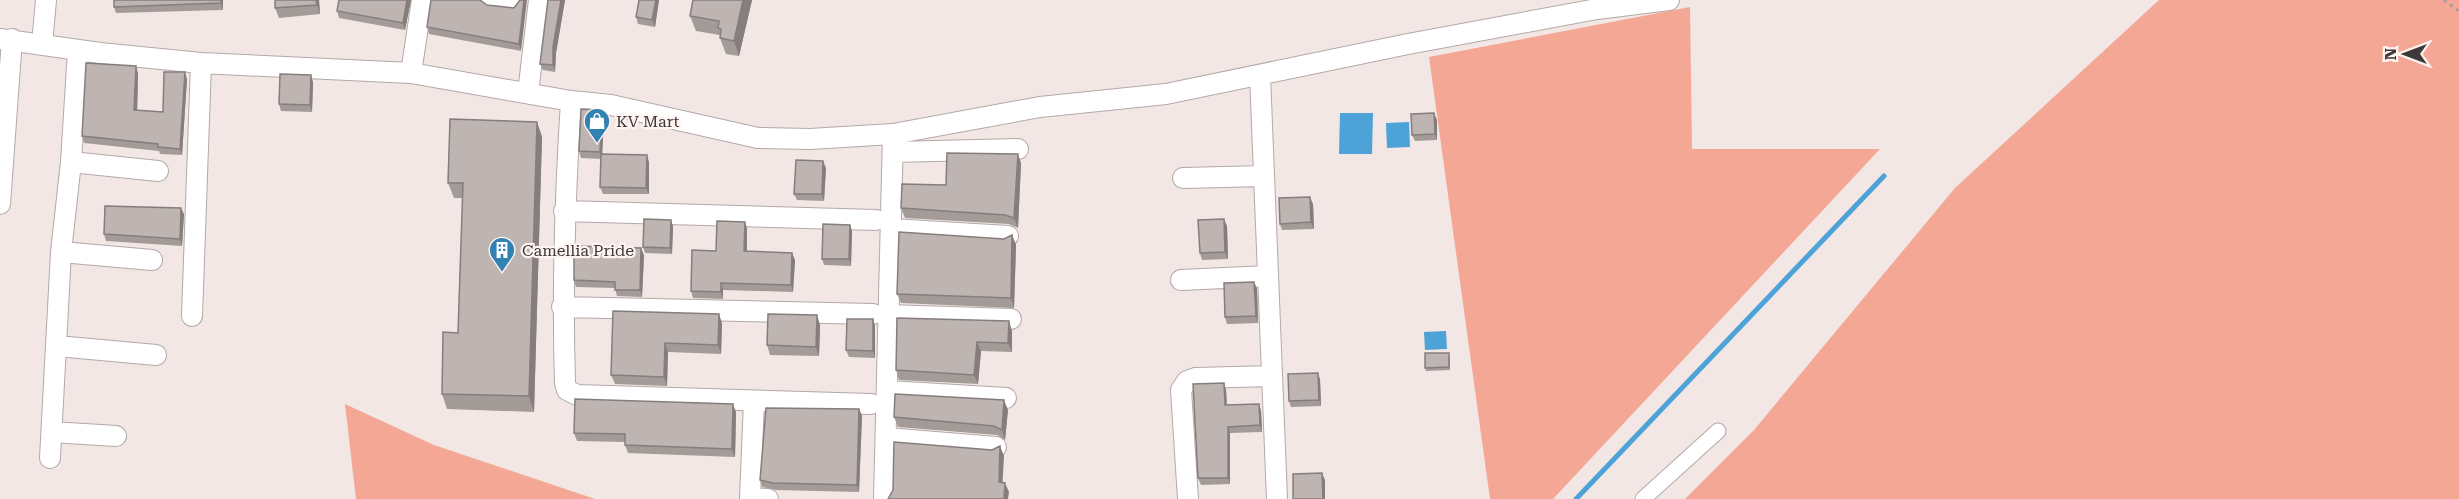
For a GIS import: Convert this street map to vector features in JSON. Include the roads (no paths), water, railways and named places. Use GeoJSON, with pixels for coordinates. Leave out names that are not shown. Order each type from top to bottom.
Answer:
{"type":"FeatureCollection","features":[{"type":"Feature","properties":{"kind":"street"},"geometry":{"type":"LineString","coordinates":[[42,44],[46,0]]}},
{"type":"Feature","properties":{"kind":"street"},"geometry":{"type":"LineString","coordinates":[[411,74],[422,0]]}},
{"type":"Feature","properties":{"kind":"street"},"geometry":{"type":"LineString","coordinates":[[491,0],[512,3]]}},
{"type":"Feature","properties":{"kind":"street"},"geometry":{"type":"LineString","coordinates":[[528,93],[539,0]]}},
{"type":"Feature","properties":{"kind":"street"},"geometry":{"type":"LineString","coordinates":[[893,143],[1040,107],[1166,94],[1575,13],[1669,0]]}},
{"type":"Feature","properties":{"kind":"street"},"geometry":{"type":"LineString","coordinates":[[0,204],[6,39],[78,50],[201,63],[411,74],[571,101],[611,105],[758,138],[1018,149]]}},
{"type":"Feature","properties":{"kind":"street"},"geometry":{"type":"LineString","coordinates":[[50,458],[61,252],[71,162],[78,50]]}},
{"type":"Feature","properties":{"kind":"street"},"geometry":{"type":"LineString","coordinates":[[192,316],[201,63]]}},
{"type":"Feature","properties":{"kind":"street"},"geometry":{"type":"LineString","coordinates":[[1260,75],[1276,499]]}},
{"type":"Feature","properties":{"kind":"street"},"geometry":{"type":"LineString","coordinates":[[571,101],[564,212],[562,307],[567,390],[577,395],[871,404]]}},
{"type":"Feature","properties":{"kind":"street"},"geometry":{"type":"LineString","coordinates":[[884,499],[888,391],[881,314],[884,225],[893,143]]}},
{"type":"Feature","properties":{"kind":"street"},"geometry":{"type":"LineString","coordinates":[[71,162],[158,171]]}},
{"type":"Feature","properties":{"kind":"street"},"geometry":{"type":"LineString","coordinates":[[1183,178],[1264,176]]}},
{"type":"Feature","properties":{"kind":"street"},"geometry":{"type":"LineString","coordinates":[[564,212],[884,225],[1008,236]]}},
{"type":"Feature","properties":{"kind":"street"},"geometry":{"type":"LineString","coordinates":[[61,252],[152,260]]}},
{"type":"Feature","properties":{"kind":"street"},"geometry":{"type":"LineString","coordinates":[[1181,280],[1268,276]]}},
{"type":"Feature","properties":{"kind":"street"},"geometry":{"type":"LineString","coordinates":[[562,307],[1011,319]]}},
{"type":"Feature","properties":{"kind":"street"},"geometry":{"type":"LineString","coordinates":[[57,346],[156,355]]}},
{"type":"Feature","properties":{"kind":"street"},"geometry":{"type":"LineString","coordinates":[[1188,499],[1181,390],[1186,381],[1195,378],[1272,376]]}},
{"type":"Feature","properties":{"kind":"street"},"geometry":{"type":"LineString","coordinates":[[888,391],[1006,398]]}},
{"type":"Feature","properties":{"kind":"street"},"geometry":{"type":"LineString","coordinates":[[754,400],[750,498],[768,499]]}},
{"type":"Feature","properties":{"kind":"street"},"geometry":{"type":"LineString","coordinates":[[1643,499],[1718,431]]}},
{"type":"Feature","properties":{"kind":"street"},"geometry":{"type":"LineString","coordinates":[[52,432],[116,436]]}},
{"type":"Feature","properties":{"kind":"street"},"geometry":{"type":"LineString","coordinates":[[886,438],[996,447]]}},
{"type":"Feature","properties":{"kind":"water"},"geometry":{"type":"Polygon","coordinates":[[[1340,113],[1373,113],[1372,154],[1339,154],[1340,113]]]}},
{"type":"Feature","properties":{"kind":"water"},"geometry":{"type":"Polygon","coordinates":[[[1409,122],[1410,147],[1387,148],[1386,123],[1409,122]]]}},
{"type":"Feature","properties":{"kind":"water"},"geometry":{"type":"Polygon","coordinates":[[[1446,331],[1447,349],[1425,350],[1424,332],[1446,331]]]}},
{"type":"Feature","properties":{"kind":"waterway"},"geometry":{"type":"LineString","coordinates":[[1576,499],[1884,176]]}},
{"type":"Feature","properties":{"kind":"place","name":"KV Mart"},"geometry":{"type":"Point","coordinates":[597,144]}},
{"type":"Feature","properties":{"kind":"place","name":"Camellia Pride"},"geometry":{"type":"Point","coordinates":[502,273]}}]}
